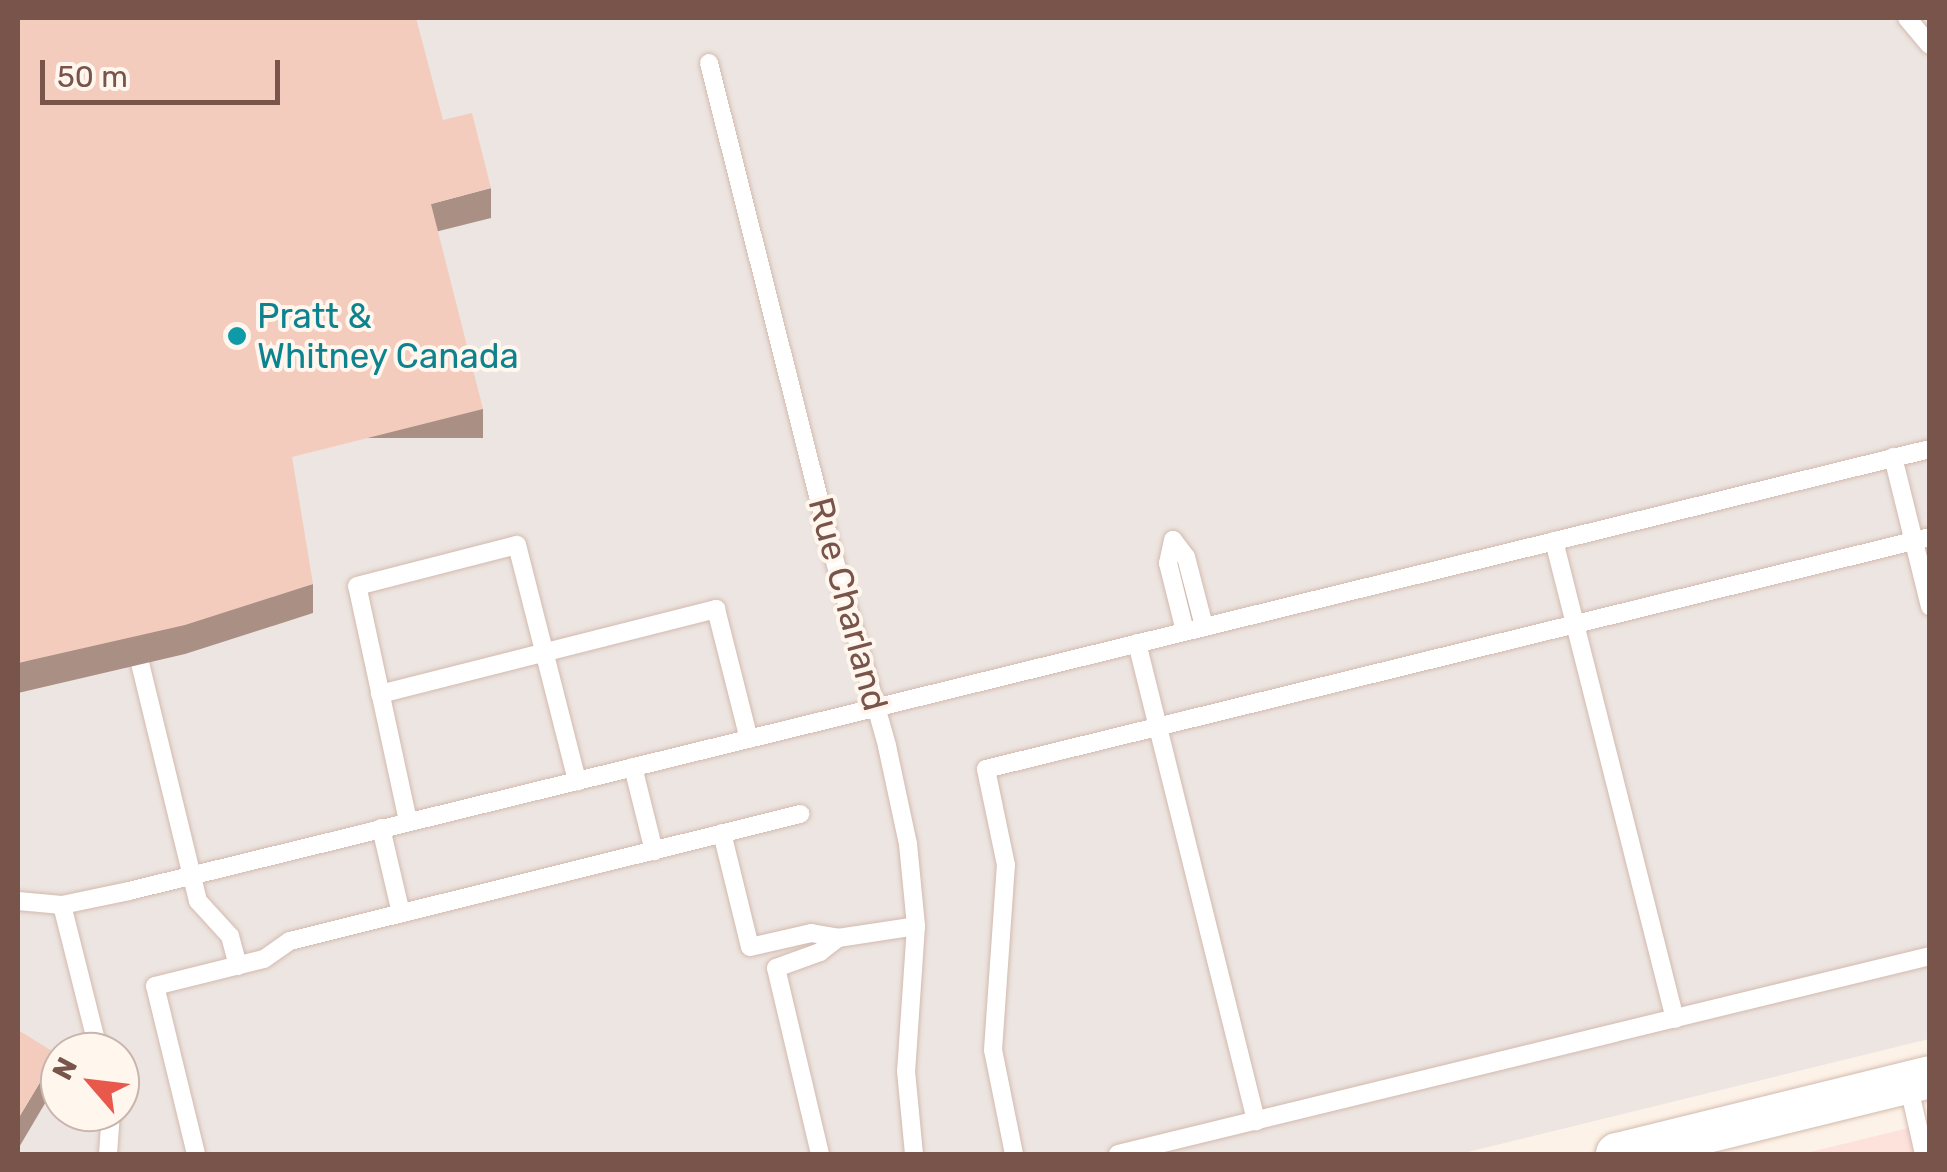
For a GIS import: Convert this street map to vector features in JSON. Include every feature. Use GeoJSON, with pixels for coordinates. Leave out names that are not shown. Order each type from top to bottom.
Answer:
{"type":"FeatureCollection","features":[{"type":"Feature","properties":{"kind":"street"},"geometry":{"type":"LineString","coordinates":[[1617,1154],[1919,1080]]}},
{"type":"Feature","properties":{"kind":"lane"},"geometry":{"type":"LineString","coordinates":[[1907,18],[1930,45]]}},
{"type":"Feature","properties":{"kind":"lane","name":"Rue Charland"},"geometry":{"type":"LineString","coordinates":[[709,63],[817,493],[877,708],[908,844],[916,926],[906,1071],[914,1154]]}},
{"type":"Feature","properties":{"kind":"lane"},"geometry":{"type":"LineString","coordinates":[[18,901],[62,905],[190,875],[1930,449]]}},
{"type":"Feature","properties":{"kind":"lane"},"geometry":{"type":"LineString","coordinates":[[1893,457],[1921,538],[1930,606]]}},
{"type":"Feature","properties":{"kind":"lane"},"geometry":{"type":"LineString","coordinates":[[1014,1154],[993,1050],[1006,878],[986,769],[1921,538]]}},
{"type":"Feature","properties":{"kind":"lane"},"geometry":{"type":"LineString","coordinates":[[1554,542],[1674,1018]]}},
{"type":"Feature","properties":{"kind":"lane"},"geometry":{"type":"LineString","coordinates":[[408,821],[358,586],[518,545],[576,781]]}},
{"type":"Feature","properties":{"kind":"lane"},"geometry":{"type":"LineString","coordinates":[[380,694],[716,609],[749,740]]}},
{"type":"Feature","properties":{"kind":"lane"},"geometry":{"type":"LineString","coordinates":[[1137,643],[1256,1121]]}},
{"type":"Feature","properties":{"kind":"lane"},"geometry":{"type":"LineString","coordinates":[[140,663],[198,902],[230,936],[238,966]]}},
{"type":"Feature","properties":{"kind":"lane"},"geometry":{"type":"LineString","coordinates":[[633,768],[654,850]]}},
{"type":"Feature","properties":{"kind":"lane"},"geometry":{"type":"LineString","coordinates":[[196,1154],[155,986],[264,959],[290,941],[800,814]]}},
{"type":"Feature","properties":{"kind":"lane"},"geometry":{"type":"LineString","coordinates":[[381,828],[401,914]]}},
{"type":"Feature","properties":{"kind":"lane"},"geometry":{"type":"LineString","coordinates":[[722,834],[750,947],[811,933],[838,938],[916,926]]}},
{"type":"Feature","properties":{"kind":"lane"},"geometry":{"type":"LineString","coordinates":[[62,905],[94,1032]]}},
{"type":"Feature","properties":{"kind":"lane"},"geometry":{"type":"LineString","coordinates":[[820,1154],[776,968],[820,952],[838,938]]}},
{"type":"Feature","properties":{"kind":"lane"},"geometry":{"type":"LineString","coordinates":[[1118,1154],[1930,956]]}},
{"type":"Feature","properties":{"kind":"lane"},"geometry":{"type":"LineString","coordinates":[[1919,1080],[1924,1154]]}},
{"type":"Feature","properties":{"kind":"shaded area"},"geometry":{"type":"Polygon","coordinates":[[[18,18],[1929,18],[1929,1039],[1460,1154],[18,1154],[18,18]]]}},
{"type":"Feature","properties":{"kind":"shaded area"},"geometry":{"type":"Polygon","coordinates":[[[1929,1123],[1929,1154],[1802,1154],[1929,1123]]]}},
{"type":"Feature","properties":{"kind":"building","name":"Pratt & Whitney Canada"},"geometry":{"type":"Polygon","coordinates":[[[18,18],[416,18],[443,120],[472,113],[491,188],[431,204],[483,409],[292,457],[313,584],[185,625],[18,663],[18,18]]]}},
{"type":"Feature","properties":{"kind":"building"},"geometry":{"type":"Polygon","coordinates":[[[18,1030],[40,1044],[40,1082],[18,1119],[18,1030]]]}},
{"type":"Feature","properties":{"kind":"place","name":"Pratt & Whitney Canada"},"geometry":{"type":"Point","coordinates":[237,336]}}]}
